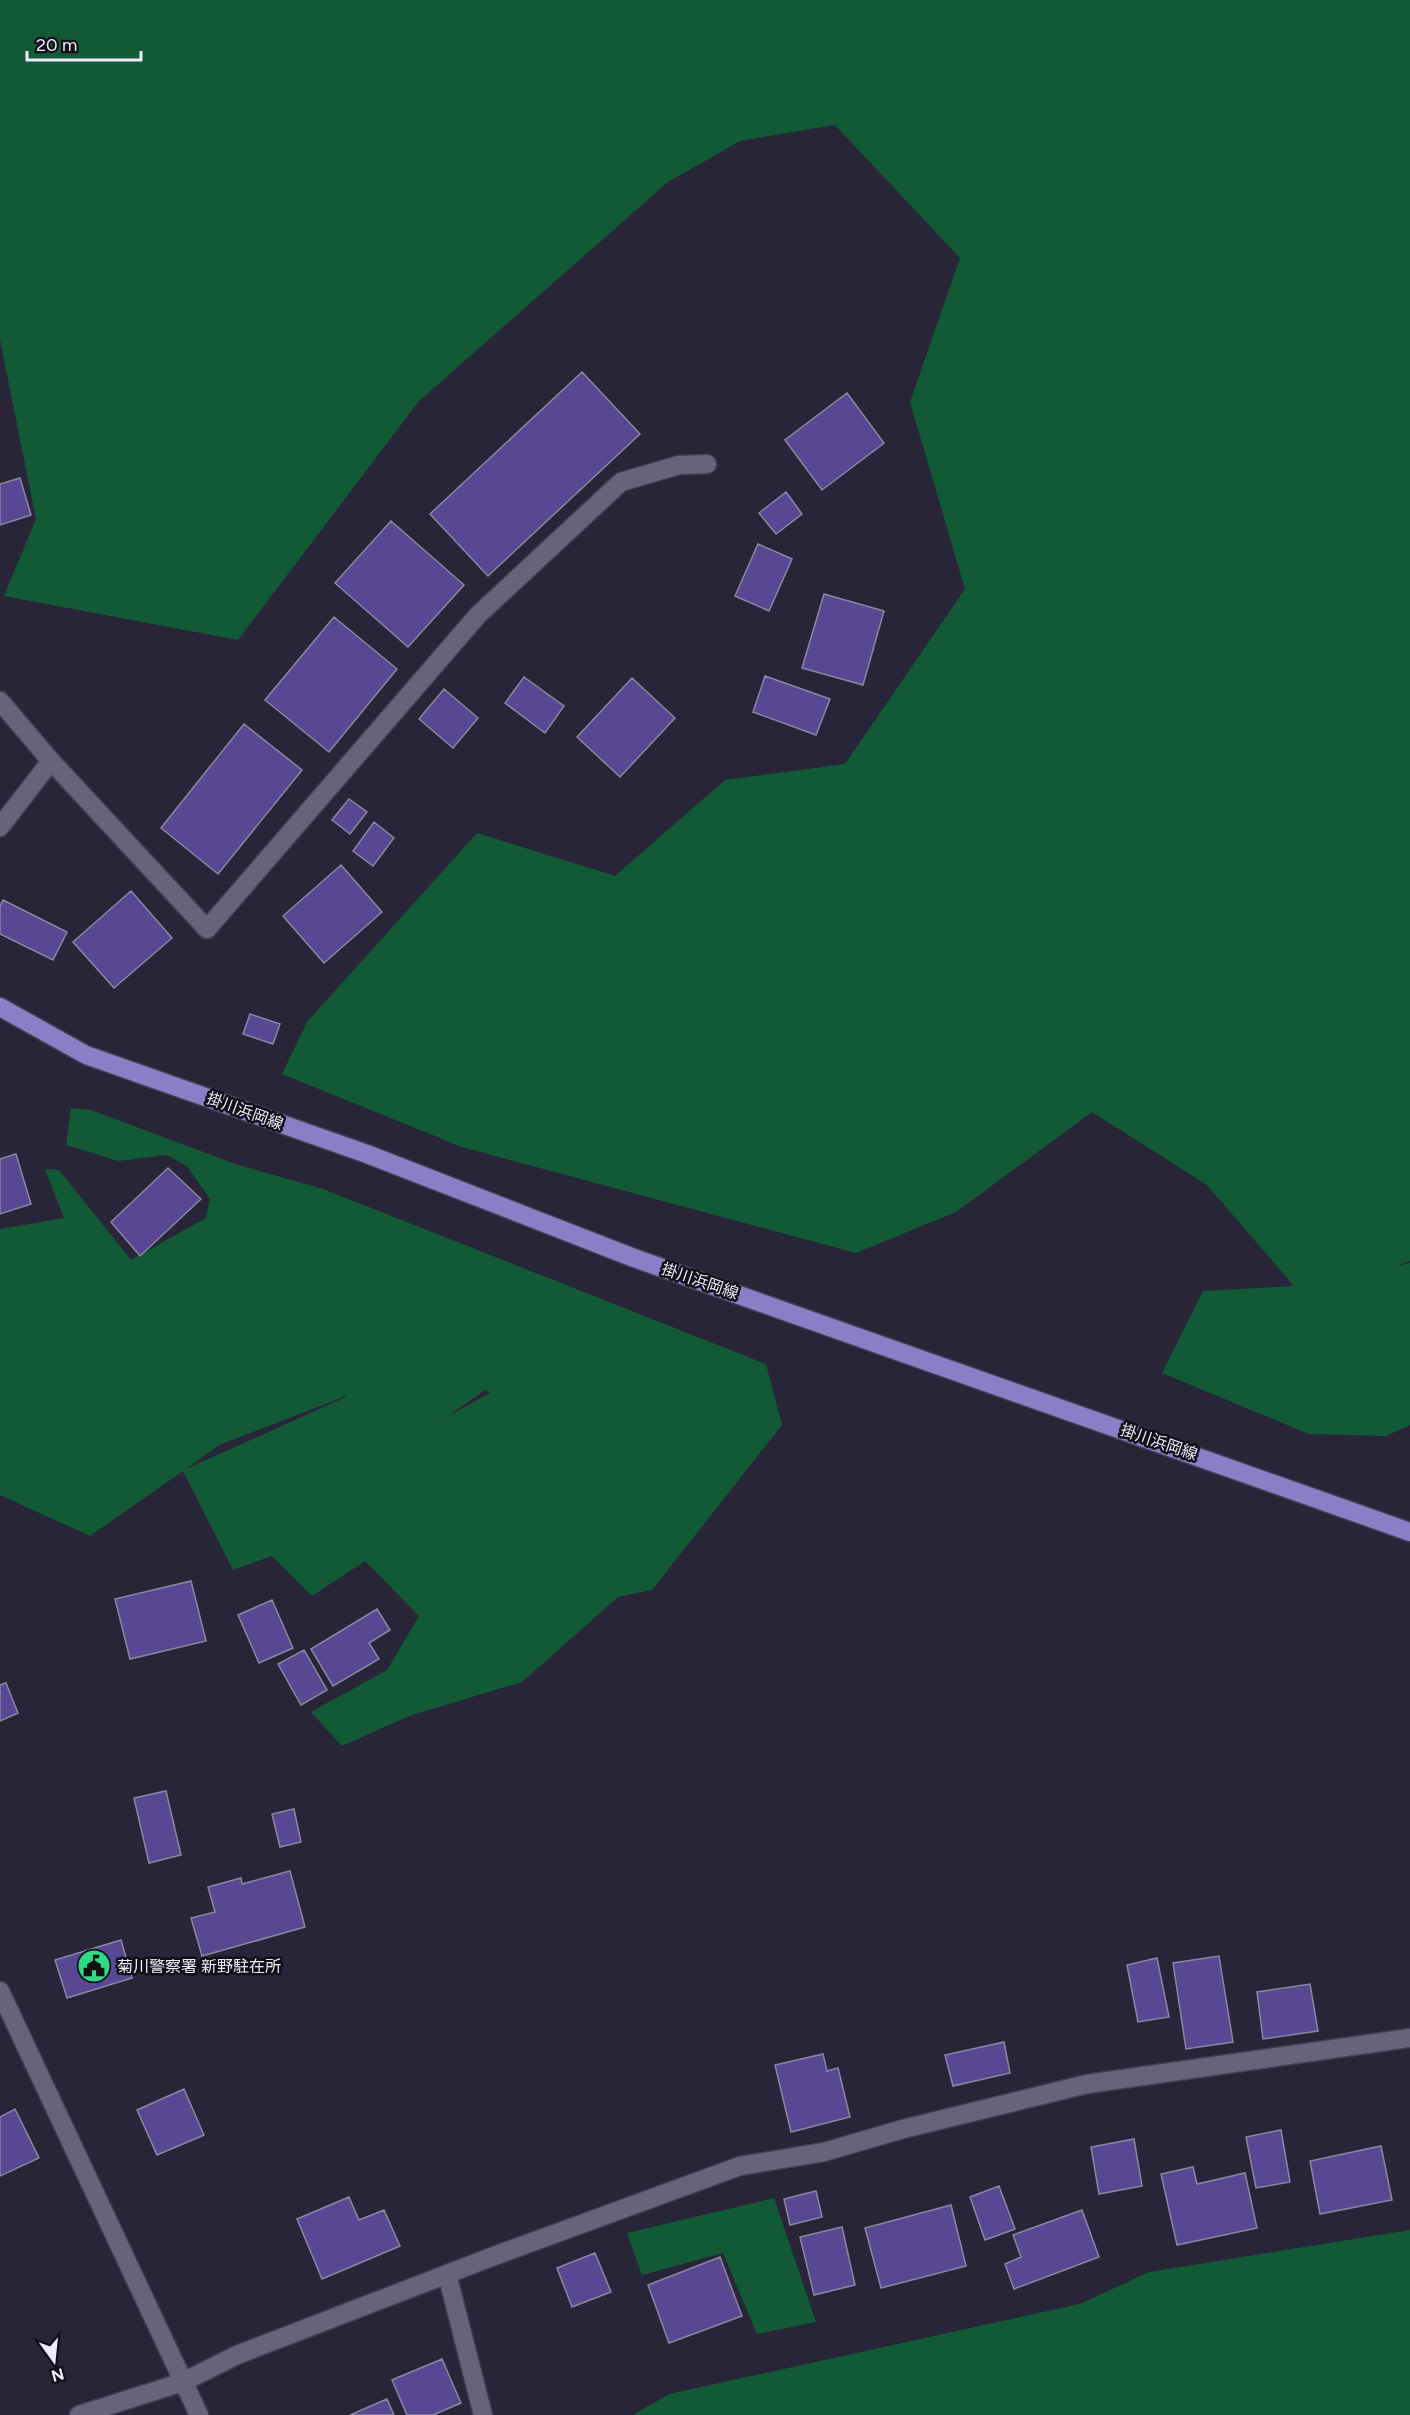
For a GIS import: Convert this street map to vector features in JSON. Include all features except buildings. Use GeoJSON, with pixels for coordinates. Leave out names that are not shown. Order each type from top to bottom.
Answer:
{"type":"FeatureCollection","features":[{"type":"Feature","properties":{"kind":"main road","name":"掛川浜岡線"},"geometry":{"type":"LineString","coordinates":[[0,1007],[86,1055],[367,1154],[634,1258],[1410,1532]]}},
{"type":"Feature","properties":{"kind":"street"},"geometry":{"type":"LineString","coordinates":[[0,701],[51,761],[207,929],[478,615],[621,482],[679,465],[706,464]]}},
{"type":"Feature","properties":{"kind":"street"},"geometry":{"type":"LineString","coordinates":[[0,827],[51,761]]}},
{"type":"Feature","properties":{"kind":"street"},"geometry":{"type":"LineString","coordinates":[[0,1991],[199,2415]]}},
{"type":"Feature","properties":{"kind":"street"},"geometry":{"type":"LineString","coordinates":[[79,2415],[183,2382],[237,2355],[447,2274],[740,2166],[824,2152],[903,2129],[1087,2084],[1410,2038]]}},
{"type":"Feature","properties":{"kind":"street"},"geometry":{"type":"LineString","coordinates":[[447,2274],[483,2415]]}},
{"type":"Feature","properties":{"kind":"green space"},"geometry":{"type":"Polygon","coordinates":[[[0,0],[1410,0],[1410,1261],[1396,1266],[1410,1263],[1410,1425],[1386,1436],[1309,1434],[1162,1373],[1203,1291],[1294,1286],[1207,1185],[1092,1112],[956,1212],[856,1253],[462,1147],[282,1074],[307,1022],[477,833],[615,876],[725,780],[845,764],[965,589],[910,402],[960,258],[835,125],[740,141],[668,182],[419,401],[238,640],[4,596],[36,519],[0,340],[0,0]]]}},
{"type":"Feature","properties":{"kind":"green space"},"geometry":{"type":"Polygon","coordinates":[[[71,1108],[91,1110],[238,1165],[323,1189],[766,1364],[782,1425],[652,1590],[618,1597],[522,1682],[409,1716],[342,1746],[311,1712],[387,1670],[419,1616],[365,1561],[312,1596],[272,1556],[233,1570],[183,1471],[90,1536],[0,1495],[0,1229],[64,1218],[45,1169],[59,1170],[131,1260],[206,1218],[210,1199],[187,1166],[167,1155],[118,1161],[66,1145],[71,1108]],[[485,1390],[448,1416],[490,1393],[485,1390]],[[346,1396],[219,1445],[186,1469],[346,1396]]]}},
{"type":"Feature","properties":{"kind":"green space"},"geometry":{"type":"Polygon","coordinates":[[[774,2198],[816,2322],[757,2334],[723,2253],[642,2275],[627,2233],[774,2198]]]}},
{"type":"Feature","properties":{"kind":"green space"},"geometry":{"type":"Polygon","coordinates":[[[1410,2230],[1410,2415],[633,2415],[669,2394],[1080,2304],[1149,2272],[1410,2230]]]}},
{"type":"Feature","properties":{"kind":"place","name":"菊川警察署 新野駐在所"},"geometry":{"type":"Point","coordinates":[94,1966]}}]}
